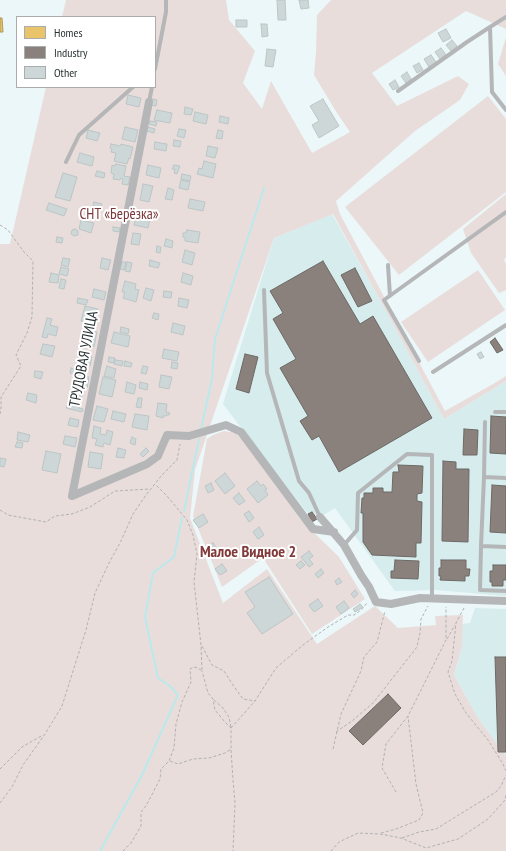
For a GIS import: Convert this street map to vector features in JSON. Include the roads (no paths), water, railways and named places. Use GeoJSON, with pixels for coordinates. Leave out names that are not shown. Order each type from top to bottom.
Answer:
{"type":"FeatureCollection","features":[{"type":"Feature","properties":{"kind":"street","name":"ТРУДОВАЯ УЛИЦА"},"geometry":{"type":"LineString","coordinates":[[149,102],[72,496],[147,464],[158,456],[167,435],[189,436],[226,425],[241,432],[313,529],[334,532]]}},
{"type":"Feature","properties":{"kind":"street"},"geometry":{"type":"LineString","coordinates":[[320,517],[344,545],[369,587],[376,602],[391,604],[420,598],[506,601]]}},
{"type":"Feature","properties":{"kind":"lane"},"geometry":{"type":"LineString","coordinates":[[156,63],[166,12],[166,0]]}},
{"type":"Feature","properties":{"kind":"lane"},"geometry":{"type":"LineString","coordinates":[[398,91],[506,17]]}},
{"type":"Feature","properties":{"kind":"lane"},"geometry":{"type":"LineString","coordinates":[[490,27],[492,92],[506,110]]}},
{"type":"Feature","properties":{"kind":"lane"},"geometry":{"type":"LineString","coordinates":[[66,162],[79,135],[132,88]]}},
{"type":"Feature","properties":{"kind":"lane"},"geometry":{"type":"LineString","coordinates":[[149,102],[152,88]]}},
{"type":"Feature","properties":{"kind":"lane"},"geometry":{"type":"LineString","coordinates":[[420,361],[384,300],[506,212]]}},
{"type":"Feature","properties":{"kind":"lane"},"geometry":{"type":"LineString","coordinates":[[388,265],[390,296]]}},
{"type":"Feature","properties":{"kind":"lane"},"geometry":{"type":"LineString","coordinates":[[264,290],[267,373],[299,482],[309,492],[320,517]]}},
{"type":"Feature","properties":{"kind":"lane"},"geometry":{"type":"LineString","coordinates":[[433,372],[506,325]]}},
{"type":"Feature","properties":{"kind":"lane"},"geometry":{"type":"LineString","coordinates":[[495,412],[506,412]]}},
{"type":"Feature","properties":{"kind":"lane"},"geometry":{"type":"LineString","coordinates":[[485,422],[480,590],[506,591]]}},
{"type":"Feature","properties":{"kind":"lane"},"geometry":{"type":"LineString","coordinates":[[344,545],[357,530],[358,493],[407,454],[432,455],[432,598]]}},
{"type":"Feature","properties":{"kind":"lane"},"geometry":{"type":"LineString","coordinates":[[484,477],[506,478]]}},
{"type":"Feature","properties":{"kind":"lane"},"geometry":{"type":"LineString","coordinates":[[481,546],[506,546]]}},
{"type":"Feature","properties":{"kind":"waterway"},"geometry":{"type":"LineString","coordinates":[[201,429],[212,379],[215,339],[264,188]]}},
{"type":"Feature","properties":{"kind":"waterway"},"geometry":{"type":"LineString","coordinates":[[184,511],[199,439]]}},
{"type":"Feature","properties":{"kind":"waterway"},"geometry":{"type":"LineString","coordinates":[[100,851],[142,775],[178,695],[170,686],[158,678],[145,617],[153,573],[174,557],[182,518]]}},
{"type":"Feature","properties":{"kind":"district","name":"Малое Видное 2"},"geometry":{"type":"Point","coordinates":[248,552]}},
{"type":"Feature","properties":{"kind":"park label","name":"СНТ «Берёзка»"},"geometry":{"type":"Point","coordinates":[119,215]}}]}
